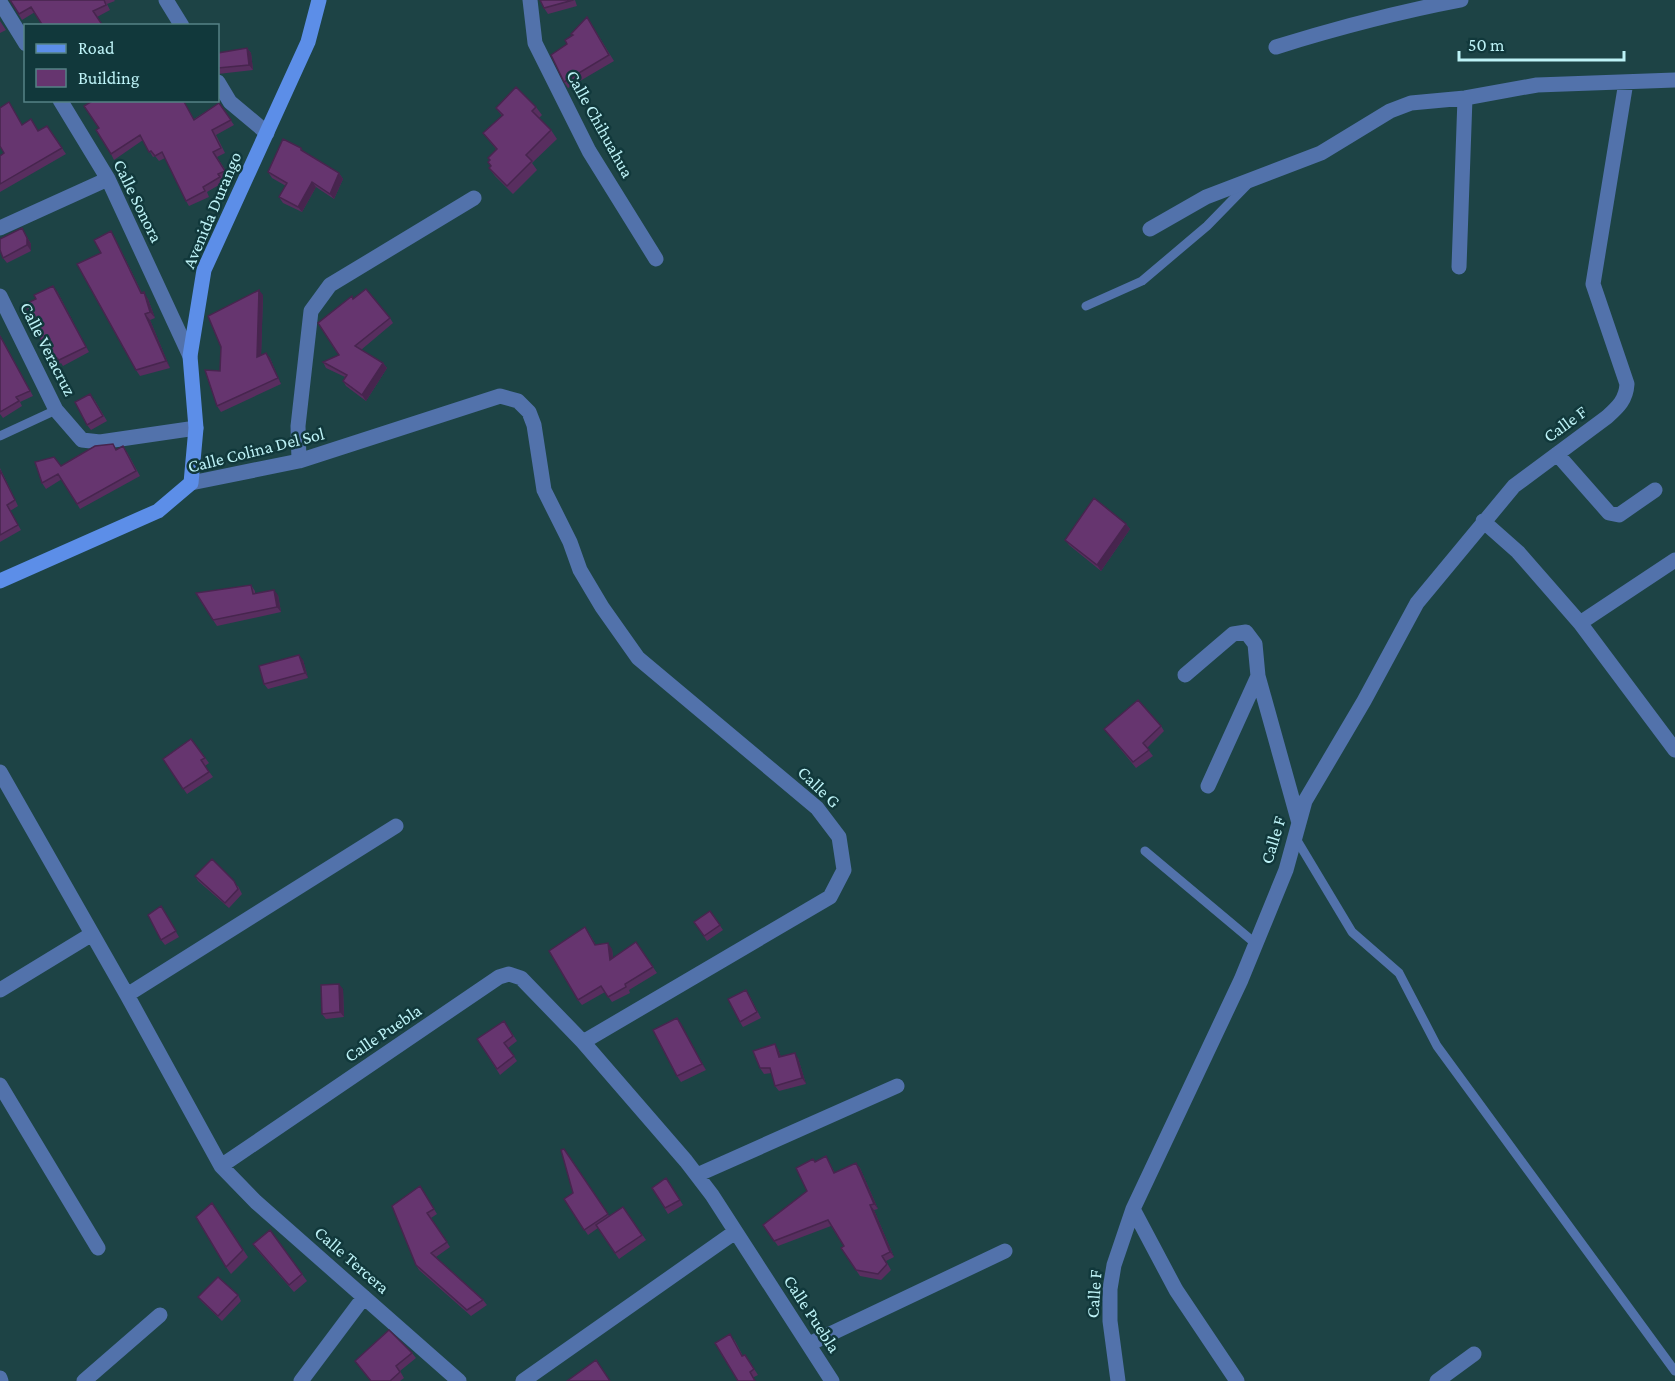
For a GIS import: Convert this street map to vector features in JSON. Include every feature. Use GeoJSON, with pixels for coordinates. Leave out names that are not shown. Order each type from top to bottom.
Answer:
{"type":"FeatureCollection","features":[{"type":"Feature","properties":{"kind":"main road","name":"Avenida Durango"},"geometry":{"type":"LineString","coordinates":[[191,483],[196,428],[190,356],[204,270],[308,42],[318,0]]}},
{"type":"Feature","properties":{"kind":"main road","name":"Calle Colina Del Sol"},"geometry":{"type":"LineString","coordinates":[[0,581],[158,511],[191,483]]}},
{"type":"Feature","properties":{"kind":"street"},"geometry":{"type":"LineString","coordinates":[[166,0],[181,24]]}},
{"type":"Feature","properties":{"kind":"street","name":"Calle Chihuahua"},"geometry":{"type":"LineString","coordinates":[[530,0],[535,43],[589,151],[656,259]]}},
{"type":"Feature","properties":{"kind":"street"},"geometry":{"type":"LineString","coordinates":[[1276,47],[1325,32],[1461,0]]}},
{"type":"Feature","properties":{"kind":"street"},"geometry":{"type":"LineString","coordinates":[[0,2],[24,41]]}},
{"type":"Feature","properties":{"kind":"street"},"geometry":{"type":"LineString","coordinates":[[1150,229],[1206,197],[1321,153],[1390,111],[1411,103],[1465,98],[1537,85],[1675,80]]}},
{"type":"Feature","properties":{"kind":"street","name":"Calle F"},"geometry":{"type":"LineString","coordinates":[[1118,1381],[1110,1321],[1110,1289],[1114,1265],[1133,1209],[1204,1061],[1256,944],[1286,870],[1305,801],[1364,701],[1417,603],[1514,486],[1607,417],[1621,404],[1626,394],[1627,384],[1593,284],[1626,82]]}},
{"type":"Feature","properties":{"kind":"street"},"geometry":{"type":"LineString","coordinates":[[219,84],[230,102],[267,133]]}},
{"type":"Feature","properties":{"kind":"street"},"geometry":{"type":"LineString","coordinates":[[1459,267],[1465,98]]}},
{"type":"Feature","properties":{"kind":"street","name":"Calle Sonora"},"geometry":{"type":"LineString","coordinates":[[61,102],[108,179],[190,356]]}},
{"type":"Feature","properties":{"kind":"street"},"geometry":{"type":"LineString","coordinates":[[0,228],[108,179]]}},
{"type":"Feature","properties":{"kind":"street"},"geometry":{"type":"LineString","coordinates":[[299,461],[298,426],[311,311],[330,285],[474,198]]}},
{"type":"Feature","properties":{"kind":"street","name":"Calle Veracruz"},"geometry":{"type":"LineString","coordinates":[[0,296],[56,410],[82,440],[100,442],[196,428]]}},
{"type":"Feature","properties":{"kind":"street","name":"Calle Colina Del Sol"},"geometry":{"type":"LineString","coordinates":[[191,483],[299,461],[500,396]]}},
{"type":"Feature","properties":{"kind":"street","name":"Calle G"},"geometry":{"type":"LineString","coordinates":[[500,396],[518,400],[529,412],[534,425],[544,490],[570,542],[580,570],[602,607],[638,658],[817,808],[839,837],[844,870],[830,897],[584,1042]]}},
{"type":"Feature","properties":{"kind":"street"},"geometry":{"type":"LineString","coordinates":[[1557,454],[1609,513],[1619,515],[1655,490]]}},
{"type":"Feature","properties":{"kind":"street"},"geometry":{"type":"LineString","coordinates":[[1483,521],[1518,552],[1580,623],[1675,750]]}},
{"type":"Feature","properties":{"kind":"street"},"geometry":{"type":"LineString","coordinates":[[1580,623],[1675,560]]}},
{"type":"Feature","properties":{"kind":"street"},"geometry":{"type":"LineString","coordinates":[[1185,675],[1233,634],[1246,632],[1255,644],[1258,676],[1297,830]]}},
{"type":"Feature","properties":{"kind":"street"},"geometry":{"type":"LineString","coordinates":[[1208,786],[1258,676]]}},
{"type":"Feature","properties":{"kind":"street"},"geometry":{"type":"LineString","coordinates":[[0,772],[221,1166]]}},
{"type":"Feature","properties":{"kind":"street"},"geometry":{"type":"LineString","coordinates":[[127,995],[396,826]]}},
{"type":"Feature","properties":{"kind":"street"},"geometry":{"type":"LineString","coordinates":[[0,990],[92,934]]}},
{"type":"Feature","properties":{"kind":"street","name":"Calle Puebla"},"geometry":{"type":"LineString","coordinates":[[221,1166],[499,977],[509,974],[521,978],[584,1042],[697,1175],[832,1381]]}},
{"type":"Feature","properties":{"kind":"street"},"geometry":{"type":"LineString","coordinates":[[0,1085],[98,1248]]}},
{"type":"Feature","properties":{"kind":"street"},"geometry":{"type":"LineString","coordinates":[[697,1175],[897,1086]]}},
{"type":"Feature","properties":{"kind":"street","name":"Calle Tercera"},"geometry":{"type":"LineString","coordinates":[[221,1166],[256,1202],[459,1381]]}},
{"type":"Feature","properties":{"kind":"street"},"geometry":{"type":"LineString","coordinates":[[1133,1209],[1176,1290],[1237,1381]]}},
{"type":"Feature","properties":{"kind":"street"},"geometry":{"type":"LineString","coordinates":[[523,1381],[735,1232]]}},
{"type":"Feature","properties":{"kind":"street"},"geometry":{"type":"LineString","coordinates":[[809,1344],[1005,1251]]}},
{"type":"Feature","properties":{"kind":"street"},"geometry":{"type":"LineString","coordinates":[[301,1381],[364,1297]]}},
{"type":"Feature","properties":{"kind":"street"},"geometry":{"type":"LineString","coordinates":[[84,1381],[160,1315]]}},
{"type":"Feature","properties":{"kind":"street"},"geometry":{"type":"LineString","coordinates":[[1437,1381],[1474,1354]]}},
{"type":"Feature","properties":{"kind":"lane"},"geometry":{"type":"LineString","coordinates":[[1086,306],[1142,281],[1207,226],[1253,178]]}},
{"type":"Feature","properties":{"kind":"lane"},"geometry":{"type":"LineString","coordinates":[[0,436],[56,410]]}},
{"type":"Feature","properties":{"kind":"lane"},"geometry":{"type":"LineString","coordinates":[[1297,830],[1352,932],[1398,973],[1437,1046],[1675,1371]]}},
{"type":"Feature","properties":{"kind":"lane"},"geometry":{"type":"LineString","coordinates":[[1145,851],[1256,944]]}},
{"type":"Feature","properties":{"kind":"building"},"geometry":{"type":"Polygon","coordinates":[[[10,0],[104,0],[106,5],[93,11],[102,24],[42,24],[31,7],[19,14],[10,0]]]}},
{"type":"Feature","properties":{"kind":"building"},"geometry":{"type":"Polygon","coordinates":[[[540,0],[573,0],[544,8],[540,0]]]}},
{"type":"Feature","properties":{"kind":"building"},"geometry":{"type":"Polygon","coordinates":[[[587,17],[609,55],[564,82],[551,55],[567,44],[565,40],[573,35],[571,34],[587,17]]]}},
{"type":"Feature","properties":{"kind":"building"},"geometry":{"type":"Polygon","coordinates":[[[247,48],[249,65],[219,68],[219,53],[247,48]]]}},
{"type":"Feature","properties":{"kind":"building"},"geometry":{"type":"Polygon","coordinates":[[[516,87],[536,107],[532,111],[551,130],[526,155],[532,161],[507,186],[489,168],[491,166],[488,158],[497,149],[483,133],[503,115],[496,108],[516,87]]]}},
{"type":"Feature","properties":{"kind":"building"},"geometry":{"type":"Polygon","coordinates":[[[9,102],[22,125],[31,119],[38,131],[47,126],[62,148],[0,184],[0,156],[4,153],[0,146],[0,108],[9,102]]]}},
{"type":"Feature","properties":{"kind":"building"},"geometry":{"type":"Polygon","coordinates":[[[91,102],[184,102],[194,120],[219,103],[231,120],[212,130],[221,148],[213,152],[225,171],[218,174],[220,177],[203,187],[205,191],[186,201],[162,152],[155,156],[151,151],[149,152],[140,135],[111,154],[96,130],[99,128],[84,106],[91,102]]]}},
{"type":"Feature","properties":{"kind":"building"},"geometry":{"type":"Polygon","coordinates":[[[283,139],[339,173],[330,194],[312,182],[298,207],[279,197],[287,183],[268,172],[283,139]]]}},
{"type":"Feature","properties":{"kind":"building"},"geometry":{"type":"Polygon","coordinates":[[[22,228],[27,238],[27,245],[3,258],[0,239],[22,228]]]}},
{"type":"Feature","properties":{"kind":"building"},"geometry":{"type":"Polygon","coordinates":[[[111,231],[141,293],[144,292],[150,312],[145,314],[166,361],[136,370],[77,264],[101,253],[94,240],[111,231]]]}},
{"type":"Feature","properties":{"kind":"building"},"geometry":{"type":"Polygon","coordinates":[[[53,286],[86,347],[59,360],[54,359],[44,341],[42,342],[25,304],[36,299],[34,295],[53,286]]]}},
{"type":"Feature","properties":{"kind":"building"},"geometry":{"type":"Polygon","coordinates":[[[366,289],[390,318],[355,346],[383,363],[362,395],[343,381],[347,375],[323,362],[339,355],[318,323],[352,296],[353,299],[366,289]]]}},
{"type":"Feature","properties":{"kind":"building"},"geometry":{"type":"Polygon","coordinates":[[[259,290],[257,357],[266,353],[278,378],[217,406],[205,370],[220,371],[221,347],[208,316],[259,290]]]}},
{"type":"Feature","properties":{"kind":"building"},"geometry":{"type":"Polygon","coordinates":[[[0,336],[30,391],[16,397],[19,401],[0,412],[0,336]]]}},
{"type":"Feature","properties":{"kind":"building"},"geometry":{"type":"Polygon","coordinates":[[[90,394],[103,416],[87,425],[75,402],[90,394]]]}},
{"type":"Feature","properties":{"kind":"building"},"geometry":{"type":"Polygon","coordinates":[[[113,444],[116,450],[123,446],[136,471],[77,504],[58,474],[42,483],[35,462],[54,457],[61,466],[95,446],[113,444]]]}},
{"type":"Feature","properties":{"kind":"building"},"geometry":{"type":"Polygon","coordinates":[[[0,470],[15,500],[7,505],[18,525],[0,535],[0,470]]]}},
{"type":"Feature","properties":{"kind":"building"},"geometry":{"type":"Polygon","coordinates":[[[1094,498],[1126,524],[1097,565],[1065,540],[1094,498]]]}},
{"type":"Feature","properties":{"kind":"building"},"geometry":{"type":"Polygon","coordinates":[[[251,585],[253,594],[274,590],[277,607],[213,620],[196,593],[251,585]]]}},
{"type":"Feature","properties":{"kind":"building"},"geometry":{"type":"Polygon","coordinates":[[[299,655],[305,673],[264,684],[259,666],[299,655]]]}},
{"type":"Feature","properties":{"kind":"building"},"geometry":{"type":"Polygon","coordinates":[[[1138,700],[1161,726],[1143,743],[1149,750],[1133,762],[1104,729],[1138,700]]]}},
{"type":"Feature","properties":{"kind":"building"},"geometry":{"type":"Polygon","coordinates":[[[191,739],[205,758],[201,760],[209,772],[183,789],[163,759],[191,739]]]}},
{"type":"Feature","properties":{"kind":"building"},"geometry":{"type":"Polygon","coordinates":[[[212,859],[234,881],[238,889],[225,903],[195,876],[212,859]]]}},
{"type":"Feature","properties":{"kind":"building"},"geometry":{"type":"Polygon","coordinates":[[[161,906],[176,931],[161,940],[148,915],[161,906]]]}},
{"type":"Feature","properties":{"kind":"building"},"geometry":{"type":"Polygon","coordinates":[[[710,911],[720,925],[704,936],[694,922],[710,911]]]}},
{"type":"Feature","properties":{"kind":"building"},"geometry":{"type":"Polygon","coordinates":[[[585,927],[595,945],[608,943],[610,960],[636,942],[653,967],[608,997],[601,986],[578,1000],[549,951],[585,927]]]}},
{"type":"Feature","properties":{"kind":"building"},"geometry":{"type":"Polygon","coordinates":[[[339,984],[340,1012],[322,1014],[321,985],[339,984]]]}},
{"type":"Feature","properties":{"kind":"building"},"geometry":{"type":"Polygon","coordinates":[[[746,990],[757,1012],[740,1022],[728,999],[746,990]]]}},
{"type":"Feature","properties":{"kind":"building"},"geometry":{"type":"Polygon","coordinates":[[[677,1018],[702,1064],[677,1076],[653,1030],[677,1018]]]}},
{"type":"Feature","properties":{"kind":"building"},"geometry":{"type":"Polygon","coordinates":[[[504,1021],[513,1036],[504,1043],[514,1056],[497,1069],[477,1039],[504,1021]]]}},
{"type":"Feature","properties":{"kind":"building"},"geometry":{"type":"Polygon","coordinates":[[[775,1044],[779,1057],[795,1053],[802,1078],[775,1086],[770,1068],[760,1068],[753,1051],[775,1044]]]}},
{"type":"Feature","properties":{"kind":"building"},"geometry":{"type":"Polygon","coordinates":[[[564,1149],[608,1214],[584,1230],[564,1199],[573,1193],[561,1150],[564,1149]]]}},
{"type":"Feature","properties":{"kind":"building"},"geometry":{"type":"Polygon","coordinates":[[[826,1156],[834,1173],[856,1163],[874,1204],[870,1205],[890,1252],[882,1256],[887,1264],[878,1274],[856,1270],[841,1248],[844,1246],[828,1220],[774,1241],[763,1225],[807,1191],[796,1168],[813,1159],[815,1162],[826,1156]]]}},
{"type":"Feature","properties":{"kind":"building"},"geometry":{"type":"Polygon","coordinates":[[[666,1178],[680,1200],[665,1208],[652,1188],[666,1178]]]}},
{"type":"Feature","properties":{"kind":"building"},"geometry":{"type":"Polygon","coordinates":[[[420,1186],[434,1209],[427,1213],[447,1242],[431,1253],[483,1300],[467,1310],[416,1265],[392,1206],[420,1186]]]}},
{"type":"Feature","properties":{"kind":"building"},"geometry":{"type":"Polygon","coordinates":[[[212,1203],[243,1250],[226,1267],[196,1217],[212,1203]]]}},
{"type":"Feature","properties":{"kind":"building"},"geometry":{"type":"Polygon","coordinates":[[[623,1207],[642,1235],[615,1253],[596,1225],[623,1207]]]}},
{"type":"Feature","properties":{"kind":"building"},"geometry":{"type":"Polygon","coordinates":[[[270,1230],[302,1274],[289,1285],[253,1244],[270,1230]]]}},
{"type":"Feature","properties":{"kind":"building"},"geometry":{"type":"Polygon","coordinates":[[[218,1277],[238,1295],[218,1316],[198,1297],[218,1277]]]}},
{"type":"Feature","properties":{"kind":"building"},"geometry":{"type":"Polygon","coordinates":[[[389,1330],[412,1353],[396,1366],[400,1372],[390,1381],[371,1381],[355,1361],[389,1330]]]}},
{"type":"Feature","properties":{"kind":"building"},"geometry":{"type":"Polygon","coordinates":[[[730,1334],[742,1356],[745,1355],[754,1369],[750,1372],[755,1381],[738,1381],[715,1343],[730,1334]]]}},
{"type":"Feature","properties":{"kind":"building"},"geometry":{"type":"Polygon","coordinates":[[[596,1360],[610,1381],[567,1381],[596,1360]]]}}]}
